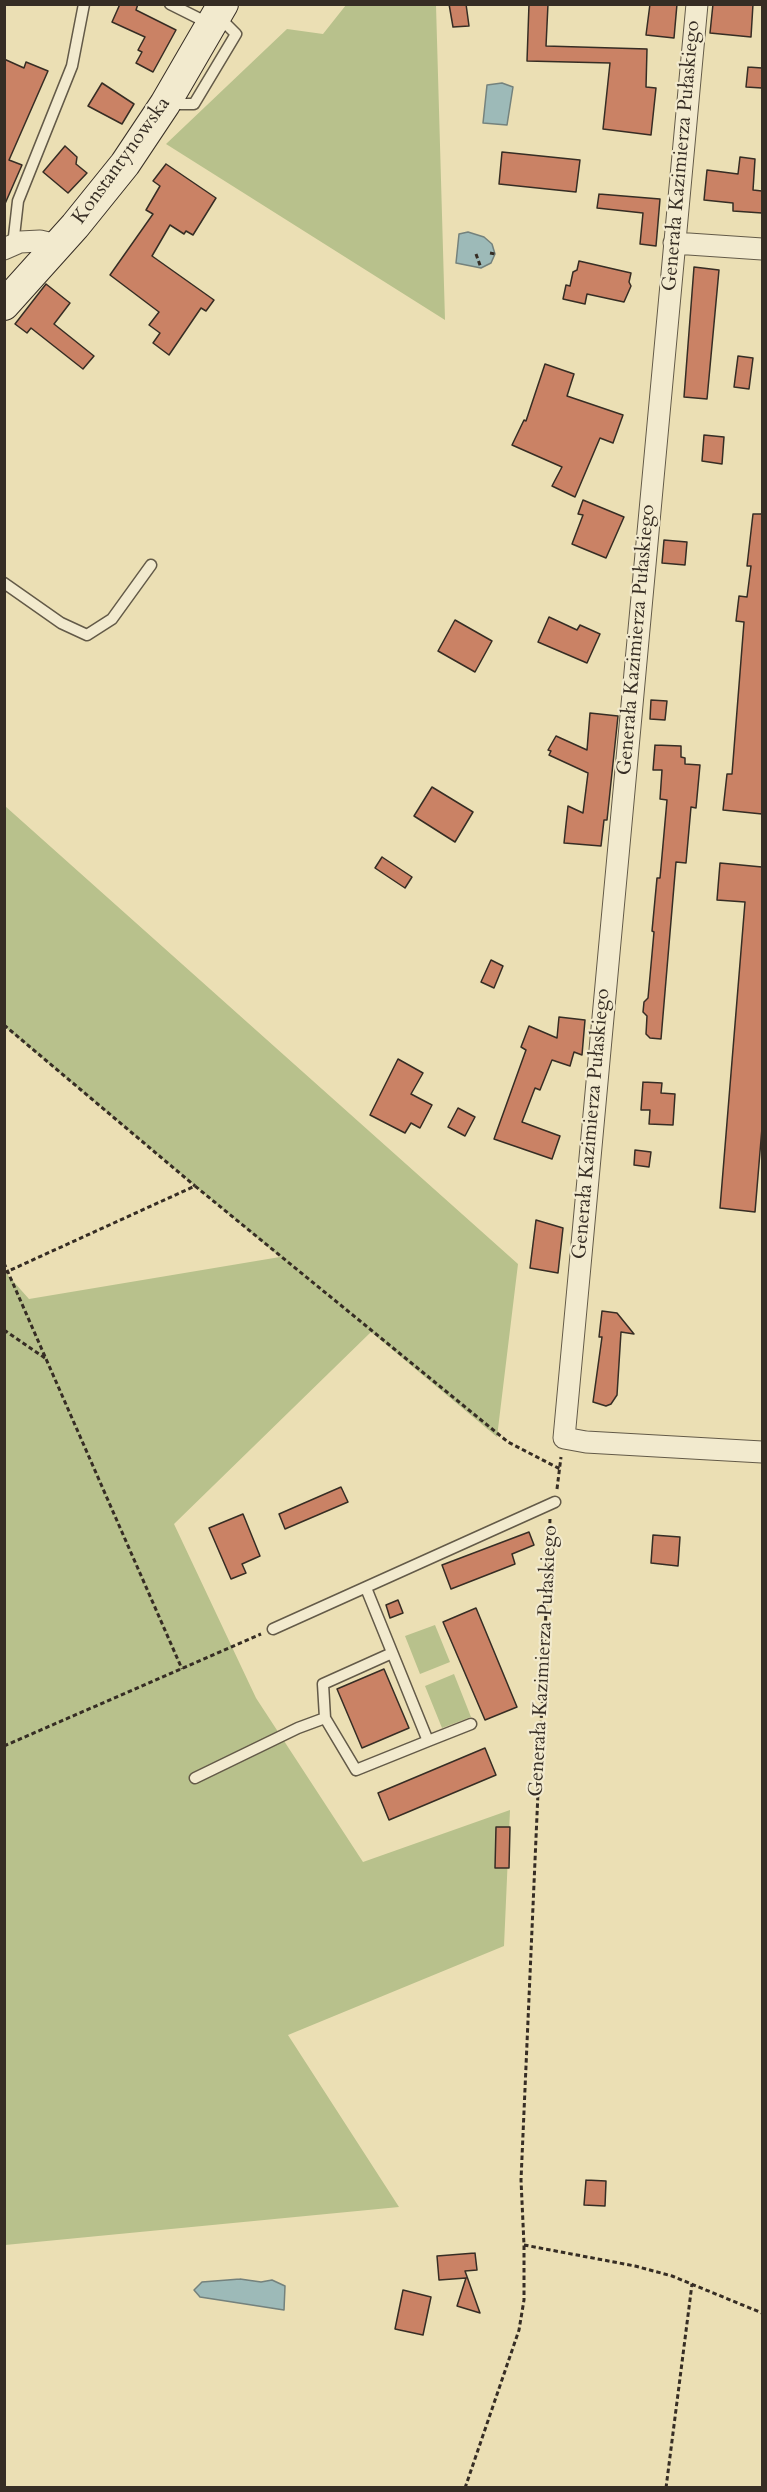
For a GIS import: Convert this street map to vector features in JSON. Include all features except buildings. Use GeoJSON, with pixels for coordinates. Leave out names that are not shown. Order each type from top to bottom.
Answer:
{"type":"FeatureCollection","features":[{"type":"Feature","properties":{"kind":"main road","name":"Konstantynowska"},"geometry":{"type":"LineString","coordinates":[[4,305],[119,171],[165,104],[217,15]]}},
{"type":"Feature","properties":{"kind":"street","name":"Generała Kazimierza Pułaskiego"},"geometry":{"type":"LineString","coordinates":[[564,1438],[697,4]]}},
{"type":"Feature","properties":{"kind":"street"},"geometry":{"type":"LineString","coordinates":[[9,247],[20,242],[40,241],[57,245]]}},
{"type":"Feature","properties":{"kind":"street"},"geometry":{"type":"LineString","coordinates":[[674,243],[762,249]]}},
{"type":"Feature","properties":{"kind":"street"},"geometry":{"type":"LineString","coordinates":[[564,1438],[586,1442],[762,1452]]}},
{"type":"Feature","properties":{"kind":"lane"},"geometry":{"type":"LineString","coordinates":[[9,247],[18,201],[72,66],[84,4]]}},
{"type":"Feature","properties":{"kind":"lane"},"geometry":{"type":"LineString","coordinates":[[170,4],[217,15]]}},
{"type":"Feature","properties":{"kind":"lane"},"geometry":{"type":"LineString","coordinates":[[4,583],[61,623],[87,635],[112,619],[151,565]]}},
{"type":"Feature","properties":{"kind":"lane"},"geometry":{"type":"LineString","coordinates":[[273,1629],[555,1502]]}},
{"type":"Feature","properties":{"kind":"lane"},"geometry":{"type":"LineString","coordinates":[[366,1588],[428,1741]]}},
{"type":"Feature","properties":{"kind":"lane"},"geometry":{"type":"LineString","coordinates":[[392,1653],[323,1684],[326,1718],[356,1770],[471,1724]]}},
{"type":"Feature","properties":{"kind":"lane"},"geometry":{"type":"LineString","coordinates":[[195,1778],[298,1728],[326,1718]]}},
{"type":"Feature","properties":{"kind":"path"},"geometry":{"type":"LineString","coordinates":[[490,253],[495,254]]}},
{"type":"Feature","properties":{"kind":"path"},"geometry":{"type":"LineString","coordinates":[[476,254],[481,268]]}},
{"type":"Feature","properties":{"kind":"path"},"geometry":{"type":"LineString","coordinates":[[4,1025],[195,1186],[508,1442],[560,1469]]}},
{"type":"Feature","properties":{"kind":"path"},"geometry":{"type":"LineString","coordinates":[[7,1272],[195,1186]]}},
{"type":"Feature","properties":{"kind":"path"},"geometry":{"type":"LineString","coordinates":[[4,1263],[182,1669]]}},
{"type":"Feature","properties":{"kind":"path"},"geometry":{"type":"LineString","coordinates":[[4,1330],[47,1359]]}},
{"type":"Feature","properties":{"kind":"path","name":"Generała Kazimierza Pułaskiego"},"geometry":{"type":"LineString","coordinates":[[465,2487],[519,2330],[524,2300],[525,2245],[521,2168],[550,1519],[555,1502],[564,1438]]}},
{"type":"Feature","properties":{"kind":"path"},"geometry":{"type":"LineString","coordinates":[[4,1746],[273,1629]]}},
{"type":"Feature","properties":{"kind":"path"},"geometry":{"type":"LineString","coordinates":[[525,2245],[635,2266],[692,2284],[762,2313]]}},
{"type":"Feature","properties":{"kind":"path"},"geometry":{"type":"LineString","coordinates":[[666,2487],[692,2284]]}},
{"type":"Feature","properties":{"kind":"green space"},"geometry":{"type":"Polygon","coordinates":[[[346,5],[436,5],[445,320],[166,144],[287,29],[323,34],[346,5]]]}},
{"type":"Feature","properties":{"kind":"green space"},"geometry":{"type":"Polygon","coordinates":[[[5,806],[518,1264],[497,1437],[371,1332],[174,1524],[256,1698],[363,1862],[510,1810],[504,1946],[288,2035],[399,2207],[5,2245],[5,1272],[29,1299],[280,1257],[5,1027],[5,806]]]}},
{"type":"Feature","properties":{"kind":"green space"},"geometry":{"type":"Polygon","coordinates":[[[435,1625],[450,1662],[420,1674],[405,1636],[435,1625]]]}},
{"type":"Feature","properties":{"kind":"green space"},"geometry":{"type":"Polygon","coordinates":[[[454,1674],[471,1717],[442,1728],[425,1686],[454,1674]]]}},
{"type":"Feature","properties":{"kind":"water"},"geometry":{"type":"Polygon","coordinates":[[[502,83],[513,87],[507,125],[483,123],[487,85],[502,83]]]}},
{"type":"Feature","properties":{"kind":"water"},"geometry":{"type":"Polygon","coordinates":[[[468,232],[484,237],[492,244],[495,254],[491,263],[481,268],[456,263],[459,234],[468,232]]]}},
{"type":"Feature","properties":{"kind":"water"},"geometry":{"type":"Polygon","coordinates":[[[240,2279],[261,2282],[272,2280],[285,2286],[284,2310],[200,2297],[194,2290],[202,2282],[240,2279]]]}}]}
